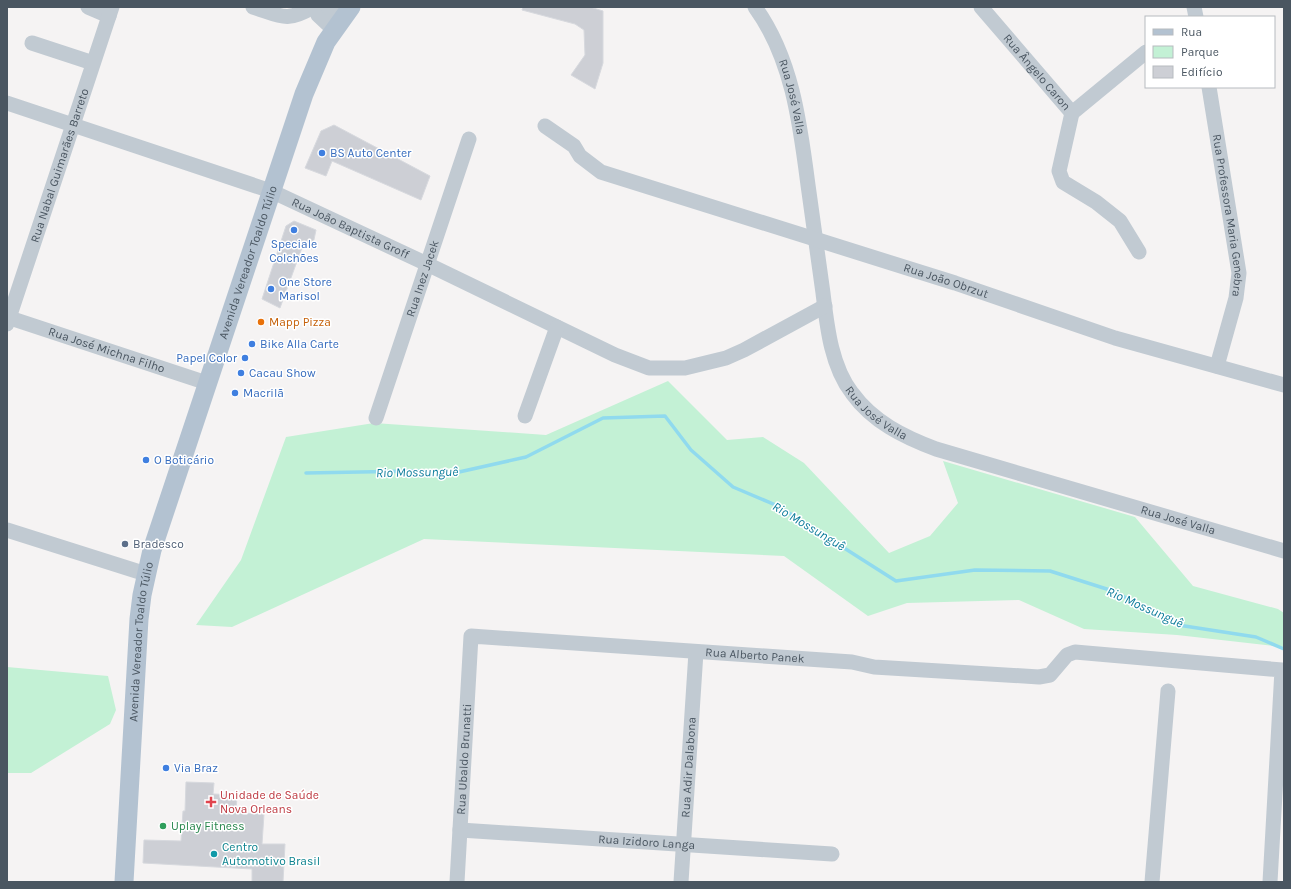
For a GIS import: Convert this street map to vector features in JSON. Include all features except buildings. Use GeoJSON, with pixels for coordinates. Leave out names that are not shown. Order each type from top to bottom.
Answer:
{"type":"FeatureCollection","features":[{"type":"Feature","properties":{"kind":"main road","name":"Avenida Vereador Toaldo Túlio"},"geometry":{"type":"LineString","coordinates":[[124,882],[139,619],[146,574],[159,526],[271,191],[312,74],[339,16]]}},
{"type":"Feature","properties":{"kind":"street"},"geometry":{"type":"LineString","coordinates":[[88,7],[110,12]]}},
{"type":"Feature","properties":{"kind":"street"},"geometry":{"type":"LineString","coordinates":[[253,7],[286,18],[302,14],[314,7],[318,15],[339,16]]}},
{"type":"Feature","properties":{"kind":"street","name":"Rua José Valla"},"geometry":{"type":"LineString","coordinates":[[755,7],[780,51],[790,85],[803,146],[825,306],[835,358],[850,392],[876,419],[893,430],[936,449],[1284,551]]}},
{"type":"Feature","properties":{"kind":"street","name":"Rua Ângelo Caron"},"geometry":{"type":"LineString","coordinates":[[981,7],[1072,113],[1059,171],[1064,182],[1096,202],[1120,221],[1139,252]]}},
{"type":"Feature","properties":{"kind":"street","name":"Rua Nabal Guimarães Barreto"},"geometry":{"type":"LineString","coordinates":[[8,319],[110,12]]}},
{"type":"Feature","properties":{"kind":"street"},"geometry":{"type":"LineString","coordinates":[[32,43],[93,63]]}},
{"type":"Feature","properties":{"kind":"street"},"geometry":{"type":"LineString","coordinates":[[1072,113],[1145,53]]}},
{"type":"Feature","properties":{"kind":"street","name":"Rua Professora Maria Genebra"},"geometry":{"type":"LineString","coordinates":[[1209,88],[1239,273],[1236,298],[1217,366]]}},
{"type":"Feature","properties":{"kind":"street","name":"Rua João Baptista Groff"},"geometry":{"type":"LineString","coordinates":[[7,103],[271,191],[427,264],[631,363],[649,368],[685,368],[712,362],[744,350],[825,306]]}},
{"type":"Feature","properties":{"kind":"street","name":"Rua João Obrzut"},"geometry":{"type":"LineString","coordinates":[[545,126],[574,146],[576,153],[597,170],[970,287],[1115,338],[1284,385]]}},
{"type":"Feature","properties":{"kind":"street","name":"Rua Inez Jacek"},"geometry":{"type":"LineString","coordinates":[[376,418],[469,139]]}},
{"type":"Feature","properties":{"kind":"street","name":"Rua José Michna Filho"},"geometry":{"type":"LineString","coordinates":[[8,319],[207,383]]}},
{"type":"Feature","properties":{"kind":"street"},"geometry":{"type":"LineString","coordinates":[[526,416],[557,327]]}},
{"type":"Feature","properties":{"kind":"street"},"geometry":{"type":"LineString","coordinates":[[7,530],[146,574]]}},
{"type":"Feature","properties":{"kind":"street","name":"Rua Alberto Panek"},"geometry":{"type":"LineString","coordinates":[[471,636],[852,662],[874,667],[1039,677],[1052,674],[1067,655],[1075,652],[1282,670],[1282,690]]}},
{"type":"Feature","properties":{"kind":"street","name":"Rua Ubaldo Brunatti"},"geometry":{"type":"LineString","coordinates":[[457,882],[471,636]]}},
{"type":"Feature","properties":{"kind":"street","name":"Rua Adir Dalabona"},"geometry":{"type":"LineString","coordinates":[[682,882],[696,652]]}},
{"type":"Feature","properties":{"kind":"street"},"geometry":{"type":"LineString","coordinates":[[1270,882],[1282,690]]}},
{"type":"Feature","properties":{"kind":"street"},"geometry":{"type":"LineString","coordinates":[[1152,882],[1168,691]]}},
{"type":"Feature","properties":{"kind":"street","name":"Rua Izidoro Langa"},"geometry":{"type":"LineString","coordinates":[[460,830],[832,854]]}},
{"type":"Feature","properties":{"kind":"green space"},"geometry":{"type":"Polygon","coordinates":[[[668,381],[727,440],[763,437],[804,463],[889,553],[930,536],[958,503],[943,461],[1135,517],[1193,586],[1278,609],[1284,613],[1284,647],[1177,635],[1084,629],[1019,600],[907,603],[868,616],[784,556],[424,539],[232,627],[196,625],[241,560],[286,437],[374,423],[546,435],[668,381]]]}},
{"type":"Feature","properties":{"kind":"green space"},"geometry":{"type":"Polygon","coordinates":[[[7,667],[108,676],[116,710],[110,724],[31,773],[7,773],[7,667]]]}},
{"type":"Feature","properties":{"kind":"waterway","name":"Rio Mossunguê"},"geometry":{"type":"LineString","coordinates":[[306,473],[414,471],[459,472],[526,457],[603,418],[665,416],[691,450],[733,487],[778,506],[896,581],[975,570],[1050,571],[1113,591],[1178,625],[1256,637],[1284,649]]}},
{"type":"Feature","properties":{"kind":"place","name":"BS Auto Center"},"geometry":{"type":"Point","coordinates":[322,153]}},
{"type":"Feature","properties":{"kind":"place","name":"Speciale Colchões"},"geometry":{"type":"Point","coordinates":[294,230]}},
{"type":"Feature","properties":{"kind":"place","name":"One Store Marisol"},"geometry":{"type":"Point","coordinates":[271,289]}},
{"type":"Feature","properties":{"kind":"place","name":"Mapp Pizza"},"geometry":{"type":"Point","coordinates":[261,322]}},
{"type":"Feature","properties":{"kind":"place","name":"Bike Alla Carte"},"geometry":{"type":"Point","coordinates":[252,344]}},
{"type":"Feature","properties":{"kind":"place","name":"Papel Color"},"geometry":{"type":"Point","coordinates":[245,358]}},
{"type":"Feature","properties":{"kind":"place","name":"Cacau Show"},"geometry":{"type":"Point","coordinates":[241,373]}},
{"type":"Feature","properties":{"kind":"place","name":"Macrilã"},"geometry":{"type":"Point","coordinates":[235,393]}},
{"type":"Feature","properties":{"kind":"place","name":"O Boticário"},"geometry":{"type":"Point","coordinates":[146,460]}},
{"type":"Feature","properties":{"kind":"place","name":"Bradesco"},"geometry":{"type":"Point","coordinates":[125,544]}},
{"type":"Feature","properties":{"kind":"place","name":"Via Braz"},"geometry":{"type":"Point","coordinates":[166,768]}},
{"type":"Feature","properties":{"kind":"place","name":"Unidade de Saúde Nova Orleans"},"geometry":{"type":"Point","coordinates":[211,802]}},
{"type":"Feature","properties":{"kind":"place","name":"Uplay Fitness"},"geometry":{"type":"Point","coordinates":[163,826]}},
{"type":"Feature","properties":{"kind":"place","name":"Centro Automotivo Brasil"},"geometry":{"type":"Point","coordinates":[214,854]}}]}
